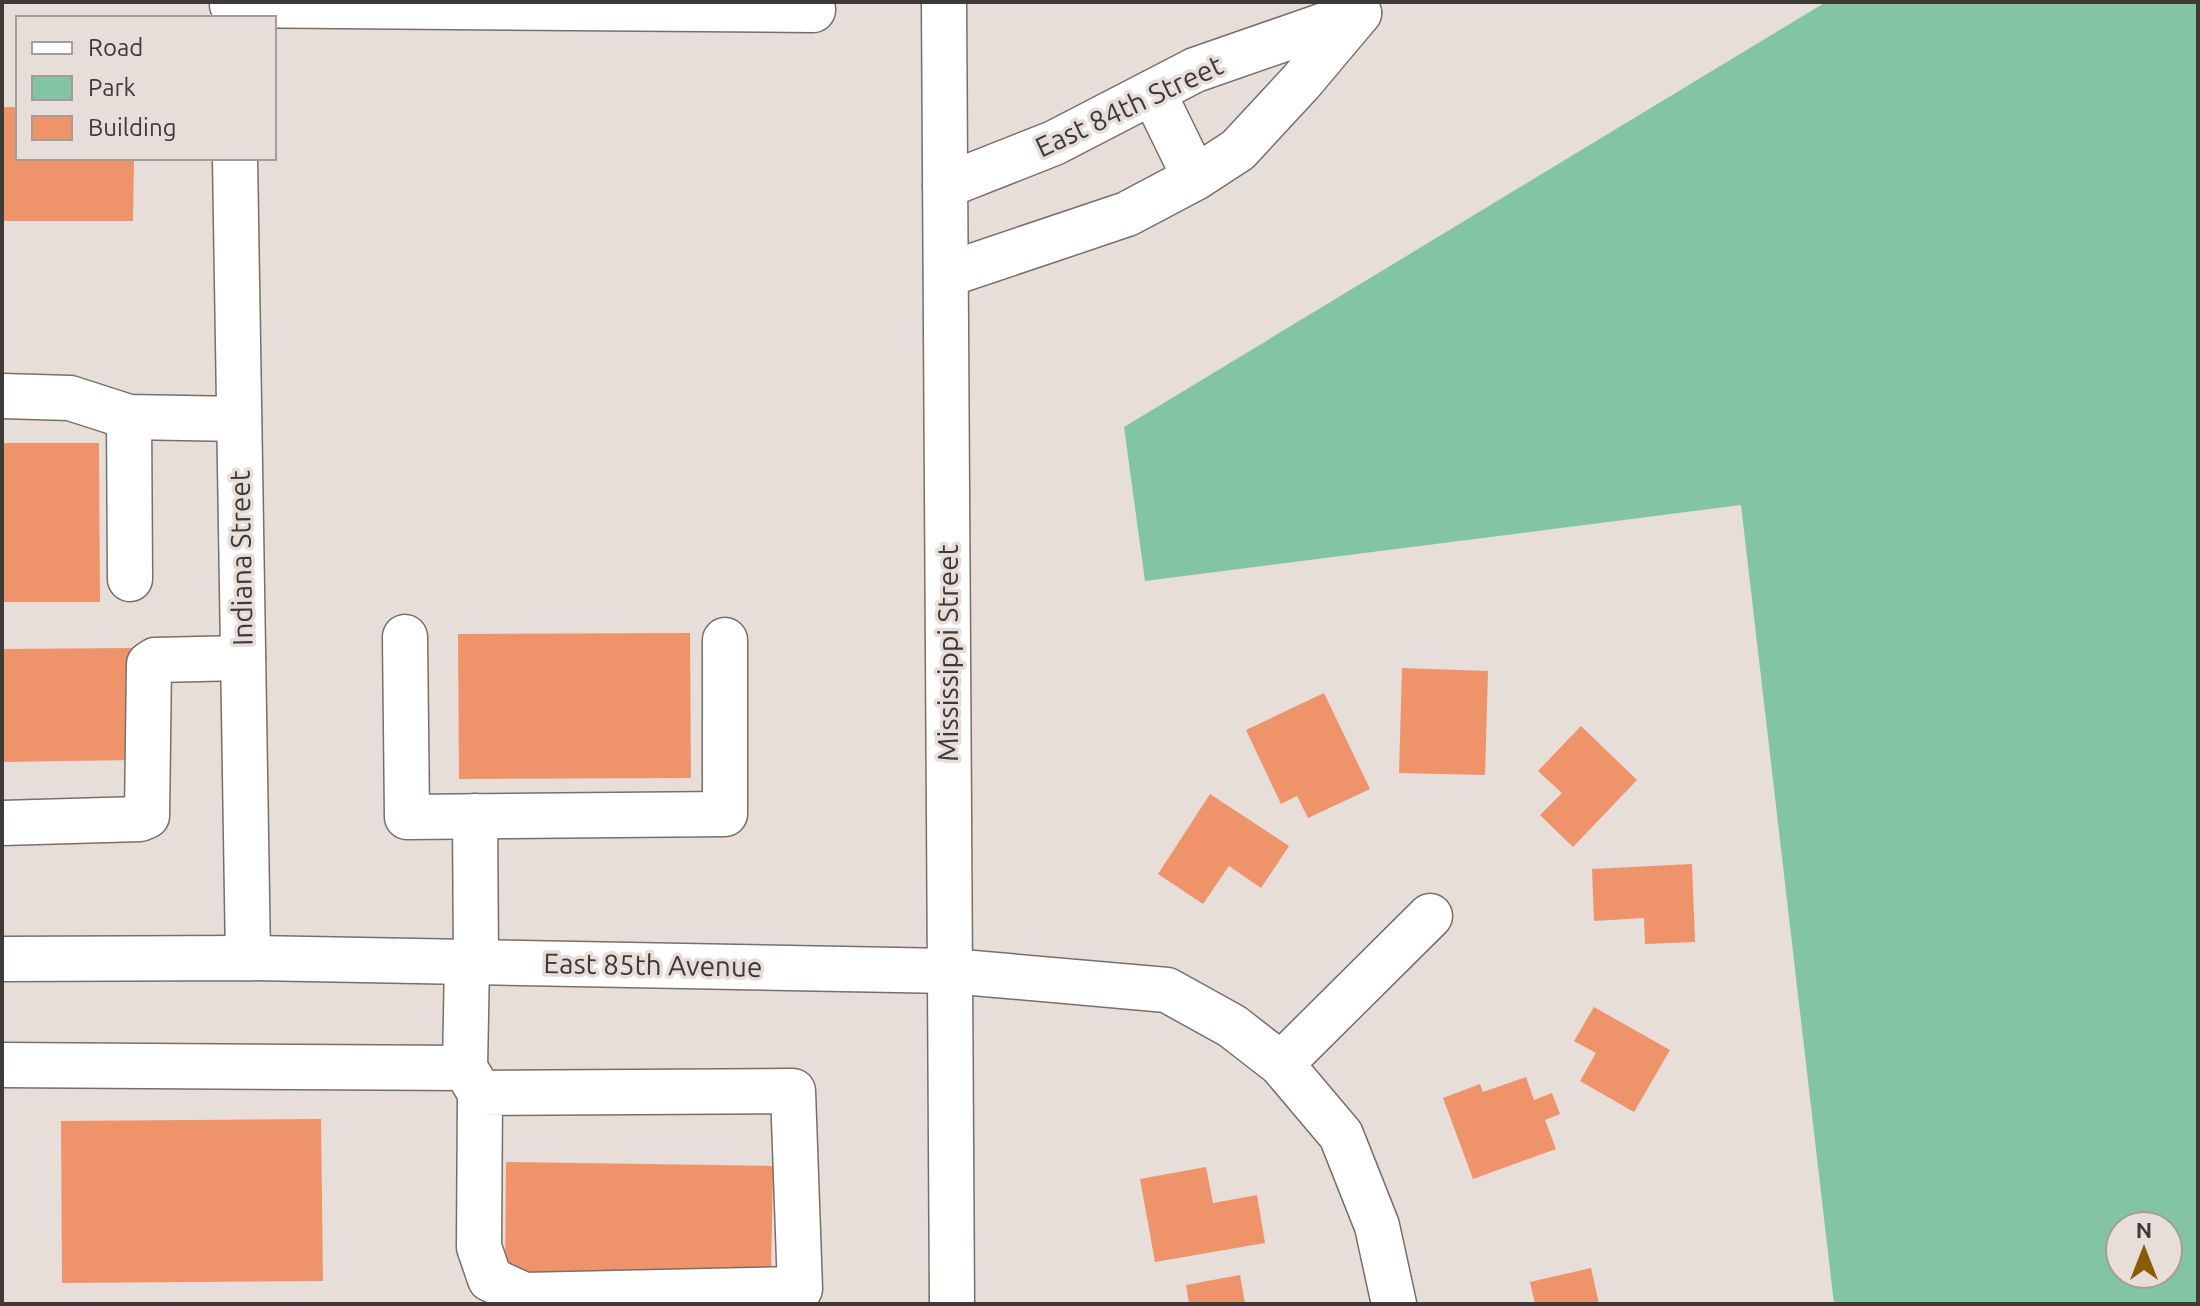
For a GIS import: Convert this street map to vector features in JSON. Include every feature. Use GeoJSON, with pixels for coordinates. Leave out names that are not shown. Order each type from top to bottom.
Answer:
{"type":"FeatureCollection","features":[{"type":"Feature","properties":{"kind":"street"},"geometry":{"type":"LineString","coordinates":[[232,8],[813,10],[812,2]]}},
{"type":"Feature","properties":{"kind":"street","name":"Mississippi Street"},"geometry":{"type":"LineString","coordinates":[[944,2],[952,1304]]}},
{"type":"Feature","properties":{"kind":"street","name":"East 84th Street"},"geometry":{"type":"LineString","coordinates":[[945,186],[1054,143],[1195,70],[1370,8]]}},
{"type":"Feature","properties":{"kind":"street","name":"East 84th Street"},"geometry":{"type":"LineString","coordinates":[[946,275],[1127,214],[1195,178],[1238,150],[1370,8]]}},
{"type":"Feature","properties":{"kind":"street"},"geometry":{"type":"LineString","coordinates":[[1153,92],[1195,178]]}},
{"type":"Feature","properties":{"kind":"street","name":"Indiana Street"},"geometry":{"type":"LineString","coordinates":[[235,160],[248,958]]}},
{"type":"Feature","properties":{"kind":"street"},"geometry":{"type":"LineString","coordinates":[[2,396],[70,398],[129,417],[239,419]]}},
{"type":"Feature","properties":{"kind":"street"},"geometry":{"type":"LineString","coordinates":[[129,417],[130,579]]}},
{"type":"Feature","properties":{"kind":"street"},"geometry":{"type":"LineString","coordinates":[[405,637],[407,817],[725,814],[725,640]]}},
{"type":"Feature","properties":{"kind":"street"},"geometry":{"type":"LineString","coordinates":[[2,823],[140,819],[147,816],[150,807],[149,664],[155,660],[243,658]]}},
{"type":"Feature","properties":{"kind":"street"},"geometry":{"type":"LineString","coordinates":[[2,1065],[473,1080],[793,1091],[800,1289],[524,1295],[490,1279],[479,1247],[473,1080],[475,816]]}},
{"type":"Feature","properties":{"kind":"street"},"geometry":{"type":"LineString","coordinates":[[1281,1064],[1430,916]]}},
{"type":"Feature","properties":{"kind":"street","name":"East 85th Avenue"},"geometry":{"type":"LineString","coordinates":[[2,959],[248,958],[950,971],[1167,990],[1232,1026],[1281,1064],[1341,1135],[1377,1226],[1394,1304]]}},
{"type":"Feature","properties":{"kind":"green space"},"geometry":{"type":"Polygon","coordinates":[[[1826,2],[2198,2],[2198,1304],[1834,1304],[1741,505],[1145,581],[1124,427],[1826,2]]]}},
{"type":"Feature","properties":{"kind":"building"},"geometry":{"type":"Polygon","coordinates":[[[2,107],[16,107],[16,160],[134,160],[133,221],[2,221],[2,107]]]}},
{"type":"Feature","properties":{"kind":"building"},"geometry":{"type":"Polygon","coordinates":[[[2,443],[99,443],[100,602],[2,602],[2,443]]]}},
{"type":"Feature","properties":{"kind":"building"},"geometry":{"type":"Polygon","coordinates":[[[690,633],[691,778],[459,779],[458,634],[690,633]]]}},
{"type":"Feature","properties":{"kind":"building"},"geometry":{"type":"Polygon","coordinates":[[[134,648],[135,760],[2,762],[2,649],[134,648]]]}},
{"type":"Feature","properties":{"kind":"building"},"geometry":{"type":"Polygon","coordinates":[[[1402,668],[1488,671],[1485,775],[1399,773],[1402,668]]]}},
{"type":"Feature","properties":{"kind":"building"},"geometry":{"type":"Polygon","coordinates":[[[1324,693],[1370,789],[1308,818],[1297,796],[1281,804],[1246,730],[1324,693]]]}},
{"type":"Feature","properties":{"kind":"building"},"geometry":{"type":"Polygon","coordinates":[[[1581,726],[1637,780],[1573,847],[1540,815],[1562,793],[1538,771],[1581,726]]]}},
{"type":"Feature","properties":{"kind":"building"},"geometry":{"type":"Polygon","coordinates":[[[1210,794],[1289,846],[1261,888],[1229,866],[1203,904],[1158,874],[1210,794]]]}},
{"type":"Feature","properties":{"kind":"building"},"geometry":{"type":"Polygon","coordinates":[[[1692,864],[1695,942],[1645,944],[1644,918],[1594,921],[1592,869],[1692,864]]]}},
{"type":"Feature","properties":{"kind":"building"},"geometry":{"type":"Polygon","coordinates":[[[1594,1007],[1670,1050],[1634,1112],[1580,1081],[1596,1053],[1574,1041],[1594,1007]]]}},
{"type":"Feature","properties":{"kind":"building"},"geometry":{"type":"Polygon","coordinates":[[[1526,1077],[1534,1100],[1552,1093],[1560,1114],[1545,1120],[1556,1149],[1473,1179],[1443,1098],[1480,1084],[1483,1092],[1526,1077]]]}},
{"type":"Feature","properties":{"kind":"building"},"geometry":{"type":"Polygon","coordinates":[[[321,1119],[323,1281],[62,1283],[61,1121],[321,1119]]]}},
{"type":"Feature","properties":{"kind":"building"},"geometry":{"type":"Polygon","coordinates":[[[506,1162],[773,1166],[771,1279],[505,1276],[506,1162]]]}},
{"type":"Feature","properties":{"kind":"building"},"geometry":{"type":"Polygon","coordinates":[[[1206,1167],[1213,1203],[1257,1195],[1265,1243],[1155,1262],[1140,1179],[1206,1167]]]}},
{"type":"Feature","properties":{"kind":"building"},"geometry":{"type":"Polygon","coordinates":[[[1591,1268],[1599,1304],[1535,1304],[1530,1282],[1591,1268]]]}},
{"type":"Feature","properties":{"kind":"building"},"geometry":{"type":"Polygon","coordinates":[[[1240,1275],[1245,1304],[1189,1304],[1186,1285],[1240,1275]]]}}]}
